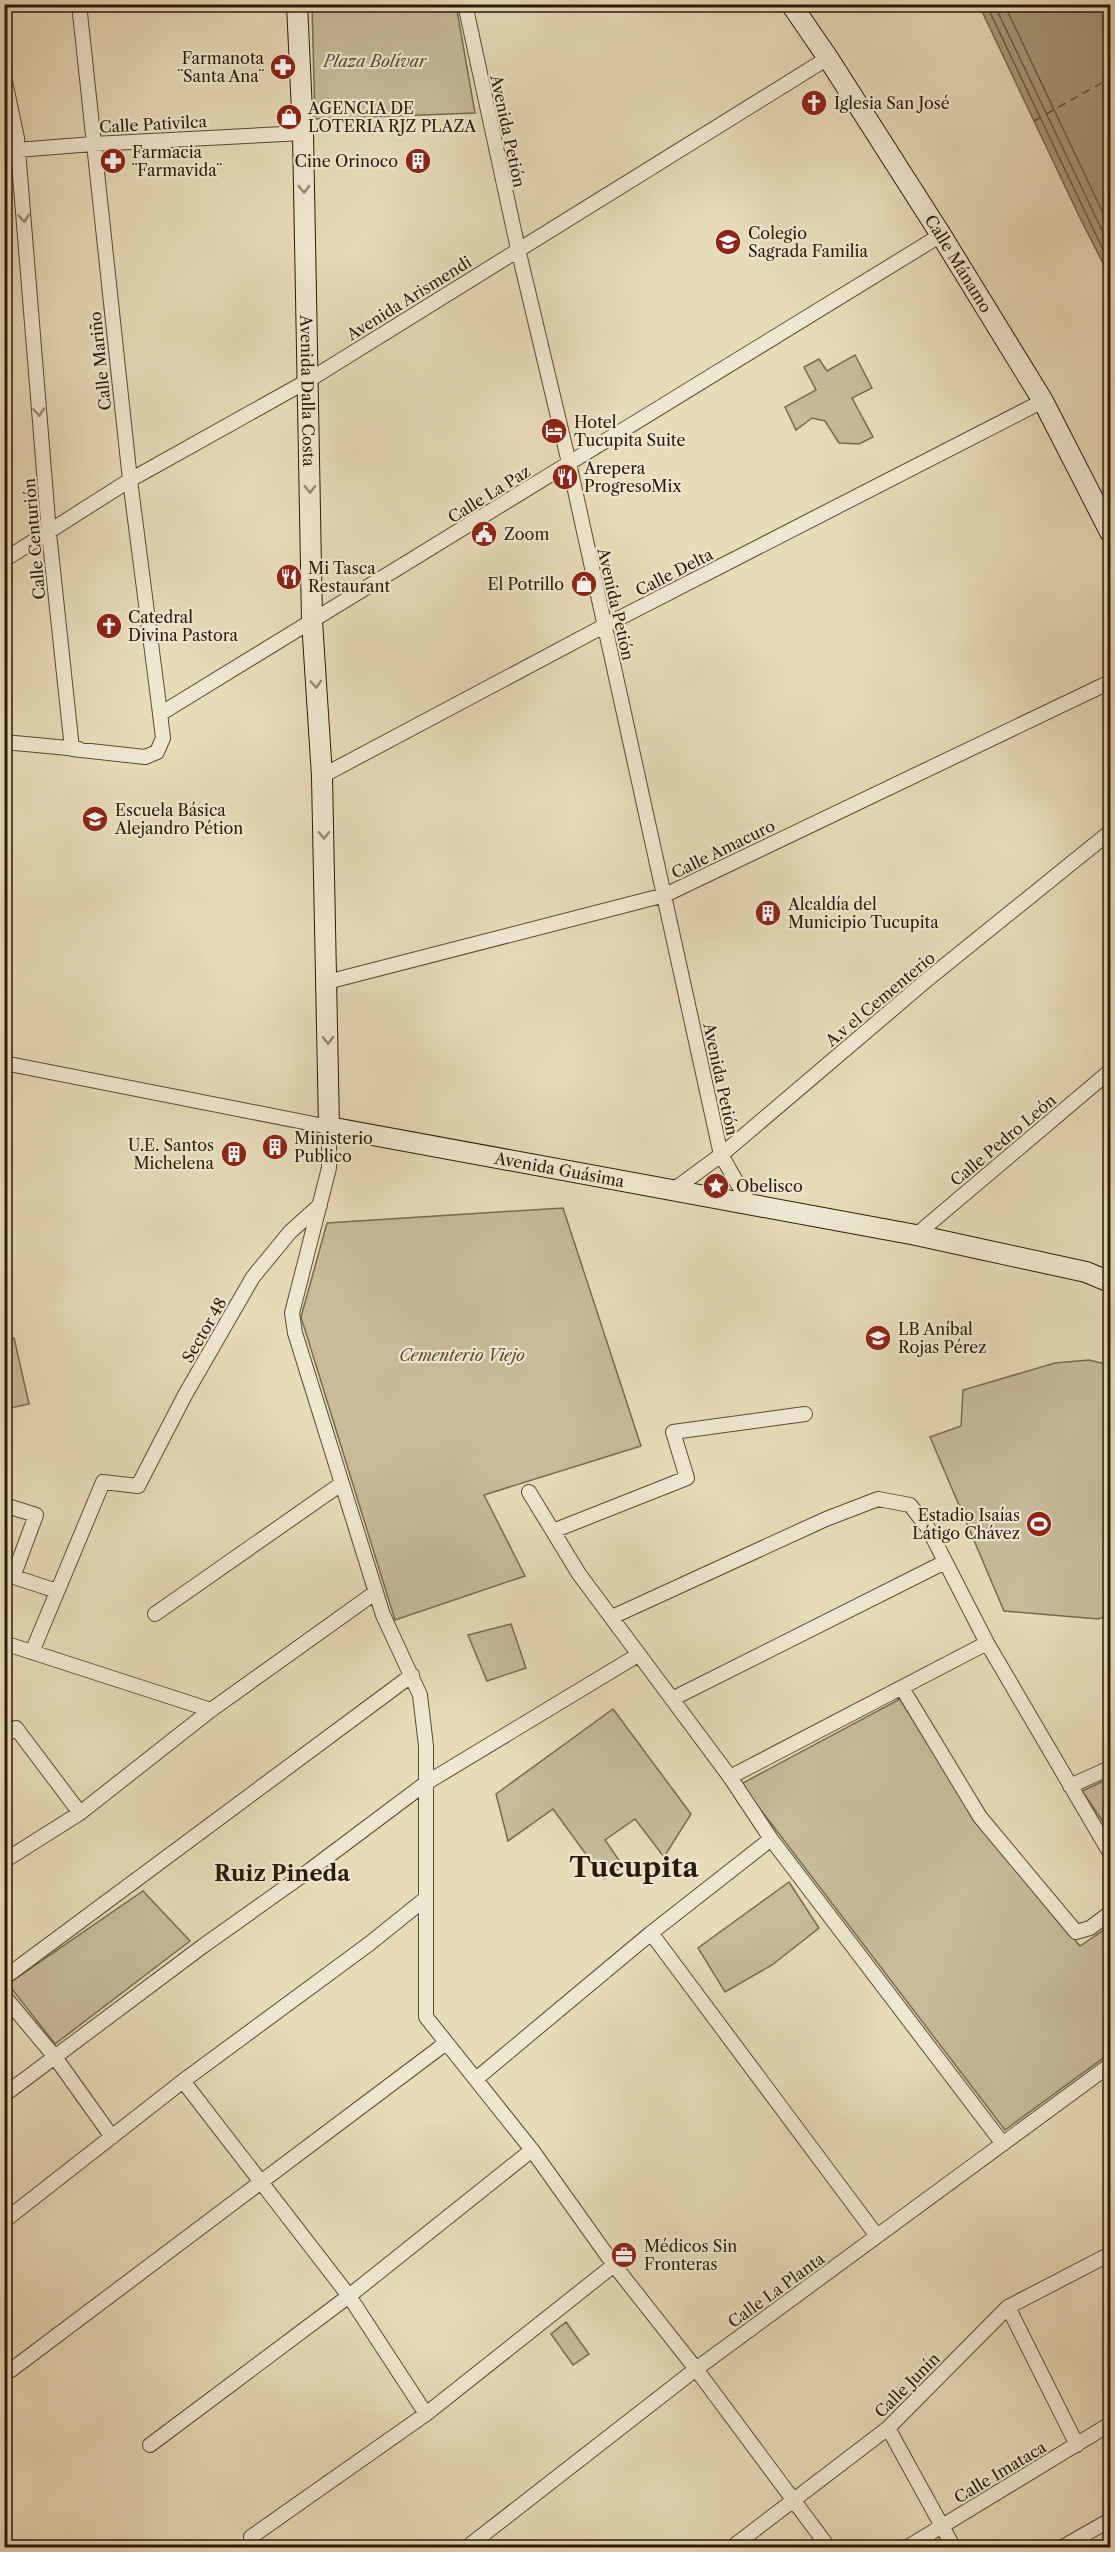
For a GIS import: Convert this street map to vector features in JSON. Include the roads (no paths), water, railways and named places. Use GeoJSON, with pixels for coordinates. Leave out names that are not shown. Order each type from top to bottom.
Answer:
{"type":"FeatureCollection","features":[{"type":"Feature","properties":{"kind":"main road","name":"Avenida Dalla Costa"},"geometry":{"type":"LineString","coordinates":[[297,4],[303,133],[312,621],[322,776],[329,1126]]}},
{"type":"Feature","properties":{"kind":"main road","name":"Calle Mánamo"},"geometry":{"type":"LineString","coordinates":[[791,4],[941,235],[1043,401],[1110,532]]}},
{"type":"Feature","properties":{"kind":"main road","name":"Avenida Guásima"},"geometry":{"type":"LineString","coordinates":[[329,1126],[916,1235],[1086,1272],[1110,1282]]}},
{"type":"Feature","properties":{"kind":"street","name":"Calle Mariño"},"geometry":{"type":"LineString","coordinates":[[79,4],[130,480],[160,714]]}},
{"type":"Feature","properties":{"kind":"street","name":"Avenida Petión"},"geometry":{"type":"LineString","coordinates":[[465,4],[518,249],[569,463],[721,1155],[750,1205]]}},
{"type":"Feature","properties":{"kind":"street","name":"Avenida Arismendi"},"geometry":{"type":"LineString","coordinates":[[4,560],[130,480],[309,380],[828,58]]}},
{"type":"Feature","properties":{"kind":"street","name":"Calle Centurión"},"geometry":{"type":"LineString","coordinates":[[4,77],[72,749]]}},
{"type":"Feature","properties":{"kind":"street","name":"Calle Pativilca"},"geometry":{"type":"LineString","coordinates":[[11,151],[93,144],[303,133]]}},
{"type":"Feature","properties":{"kind":"street","name":"Calle La Paz"},"geometry":{"type":"LineString","coordinates":[[160,714],[941,235]]}},
{"type":"Feature","properties":{"kind":"street","name":"Calle Delta"},"geometry":{"type":"LineString","coordinates":[[322,776],[604,626],[1043,401]]}},
{"type":"Feature","properties":{"kind":"street","name":"Calle Amacuro"},"geometry":{"type":"LineString","coordinates":[[327,982],[665,895],[1110,682]]}},
{"type":"Feature","properties":{"kind":"street"},"geometry":{"type":"LineString","coordinates":[[4,742],[145,757],[157,752],[163,738],[160,714]]}},
{"type":"Feature","properties":{"kind":"street","name":"A.v el Cementerio"},"geometry":{"type":"LineString","coordinates":[[672,1191],[721,1155],[928,979],[1110,832]]}},
{"type":"Feature","properties":{"kind":"street","name":"Avenida Guásima"},"geometry":{"type":"LineString","coordinates":[[4,1063],[329,1126]]}},
{"type":"Feature","properties":{"kind":"street","name":"Calle Pedro León"},"geometry":{"type":"LineString","coordinates":[[916,1235],[1110,1071]]}},
{"type":"Feature","properties":{"kind":"street"},"geometry":{"type":"LineString","coordinates":[[329,1126],[329,1168],[292,1313],[295,1333],[383,1615],[420,1695],[424,1718],[426,1783],[426,2017],[532,2150],[614,2265],[696,2369],[830,2547]]}},
{"type":"Feature","properties":{"kind":"street","name":"Sector 48"},"geometry":{"type":"LineString","coordinates":[[57,1592],[103,1482],[138,1486],[185,1395],[253,1277],[290,1232],[320,1205]]}},
{"type":"Feature","properties":{"kind":"street"},"geometry":{"type":"LineString","coordinates":[[553,1531],[687,1478],[673,1432],[805,1414]]}},
{"type":"Feature","properties":{"kind":"street"},"geometry":{"type":"LineString","coordinates":[[154,1614],[341,1484]]}},
{"type":"Feature","properties":{"kind":"street"},"geometry":{"type":"LineString","coordinates":[[528,1492],[579,1574],[730,1777],[771,1839],[1003,2144]]}},
{"type":"Feature","properties":{"kind":"street"},"geometry":{"type":"LineString","coordinates":[[612,1617],[826,1519],[878,1499],[910,1505],[928,1528],[987,1643],[1110,1853]]}},
{"type":"Feature","properties":{"kind":"street"},"geometry":{"type":"LineString","coordinates":[[4,1505],[36,1515],[9,1576],[57,1592],[32,1652]]}},
{"type":"Feature","properties":{"kind":"street"},"geometry":{"type":"LineString","coordinates":[[672,1699],[945,1562]]}},
{"type":"Feature","properties":{"kind":"street"},"geometry":{"type":"LineString","coordinates":[[4,1861],[80,1814],[211,1710],[376,1592]]}},
{"type":"Feature","properties":{"kind":"street"},"geometry":{"type":"LineString","coordinates":[[4,1643],[211,1710]]}},
{"type":"Feature","properties":{"kind":"street"},"geometry":{"type":"LineString","coordinates":[[730,1777],[987,1643]]}},
{"type":"Feature","properties":{"kind":"street"},"geometry":{"type":"LineString","coordinates":[[4,2095],[426,1783],[638,1655]]}},
{"type":"Feature","properties":{"kind":"street"},"geometry":{"type":"LineString","coordinates":[[4,1978],[412,1675]]}},
{"type":"Feature","properties":{"kind":"street"},"geometry":{"type":"LineString","coordinates":[[902,1688],[980,1817],[1076,1932],[1090,1928],[1110,1914]]}},
{"type":"Feature","properties":{"kind":"street"},"geometry":{"type":"LineString","coordinates":[[4,1736],[16,1728],[80,1814]]}},
{"type":"Feature","properties":{"kind":"street"},"geometry":{"type":"LineString","coordinates":[[1070,1786],[1110,1768]]}},
{"type":"Feature","properties":{"kind":"street"},"geometry":{"type":"LineString","coordinates":[[476,2079],[651,1933],[771,1839]]}},
{"type":"Feature","properties":{"kind":"street"},"geometry":{"type":"LineString","coordinates":[[4,2221],[183,2081],[369,1944],[425,1899]]}},
{"type":"Feature","properties":{"kind":"street"},"geometry":{"type":"LineString","coordinates":[[651,1933],[877,2236]]}},
{"type":"Feature","properties":{"kind":"street"},"geometry":{"type":"LineString","coordinates":[[4,1996],[55,2057],[112,2137]]}},
{"type":"Feature","properties":{"kind":"street"},"geometry":{"type":"LineString","coordinates":[[8,2367],[446,2043]]}},
{"type":"Feature","properties":{"kind":"street","name":"Calle La Planta"},"geometry":{"type":"LineString","coordinates":[[466,2547],[696,2369],[1110,2066]]}},
{"type":"Feature","properties":{"kind":"street"},"geometry":{"type":"LineString","coordinates":[[183,2081],[349,2296],[426,2414]]}},
{"type":"Feature","properties":{"kind":"street"},"geometry":{"type":"LineString","coordinates":[[150,2445],[349,2296],[532,2150]]}},
{"type":"Feature","properties":{"kind":"street","name":"Calle Junín"},"geometry":{"type":"LineString","coordinates":[[731,2547],[888,2428],[1008,2307],[1110,2254]]}},
{"type":"Feature","properties":{"kind":"street"},"geometry":{"type":"LineString","coordinates":[[251,2537],[426,2414],[614,2265]]}},
{"type":"Feature","properties":{"kind":"street"},"geometry":{"type":"LineString","coordinates":[[1008,2307],[1077,2445]]}},
{"type":"Feature","properties":{"kind":"street","name":"Calle Imataca"},"geometry":{"type":"LineString","coordinates":[[906,2547],[1110,2424]]}},
{"type":"Feature","properties":{"kind":"street"},"geometry":{"type":"LineString","coordinates":[[888,2428],[954,2547]]}},
{"type":"Feature","properties":{"kind":"street"},"geometry":{"type":"LineString","coordinates":[[1061,2547],[1110,2520]]}},
{"type":"Feature","properties":{"kind":"water"},"geometry":{"type":"Polygon","coordinates":[[[979,5],[1110,5],[1110,277],[1080,218],[979,5]]]}},
{"type":"Feature","properties":{"kind":"place","name":"Farmanota ¨Santa Ana¨"},"geometry":{"type":"Point","coordinates":[283,67]}},
{"type":"Feature","properties":{"kind":"place","name":"Iglesia San José"},"geometry":{"type":"Point","coordinates":[814,103]}},
{"type":"Feature","properties":{"kind":"place","name":"AGENCIA DE LOTERIA RJZ PLAZA"},"geometry":{"type":"Point","coordinates":[289,117]}},
{"type":"Feature","properties":{"kind":"place","name":"Farmacia ¨Farmavida¨"},"geometry":{"type":"Point","coordinates":[113,161]}},
{"type":"Feature","properties":{"kind":"place","name":"Cine Orinoco"},"geometry":{"type":"Point","coordinates":[418,161]}},
{"type":"Feature","properties":{"kind":"place","name":"Colegio Sagrada Familia"},"geometry":{"type":"Point","coordinates":[728,242]}},
{"type":"Feature","properties":{"kind":"place","name":"Hotel Tucupita Suite"},"geometry":{"type":"Point","coordinates":[554,431]}},
{"type":"Feature","properties":{"kind":"place","name":"Arepera ProgresoMix"},"geometry":{"type":"Point","coordinates":[565,477]}},
{"type":"Feature","properties":{"kind":"place","name":"Zoom"},"geometry":{"type":"Point","coordinates":[484,534]}},
{"type":"Feature","properties":{"kind":"place","name":"Mi Tasca Restaurant"},"geometry":{"type":"Point","coordinates":[289,577]}},
{"type":"Feature","properties":{"kind":"place","name":"El Potrillo"},"geometry":{"type":"Point","coordinates":[584,584]}},
{"type":"Feature","properties":{"kind":"place","name":"Catedral Divina Pastora"},"geometry":{"type":"Point","coordinates":[109,626]}},
{"type":"Feature","properties":{"kind":"place","name":"Escuela Básica Alejandro Pétion"},"geometry":{"type":"Point","coordinates":[95,819]}},
{"type":"Feature","properties":{"kind":"place","name":"Alcaldía del Municipio Tucupita"},"geometry":{"type":"Point","coordinates":[768,913]}},
{"type":"Feature","properties":{"kind":"place","name":"Ministerio Publico"},"geometry":{"type":"Point","coordinates":[275,1147]}},
{"type":"Feature","properties":{"kind":"place","name":"U.E. Santos Michelena"},"geometry":{"type":"Point","coordinates":[234,1154]}},
{"type":"Feature","properties":{"kind":"place","name":"Obelisco"},"geometry":{"type":"Point","coordinates":[716,1186]}},
{"type":"Feature","properties":{"kind":"place","name":"LB Aníbal Rojas Pérez"},"geometry":{"type":"Point","coordinates":[878,1338]}},
{"type":"Feature","properties":{"kind":"place","name":"Estadio Isaías Látigo Chávez"},"geometry":{"type":"Point","coordinates":[1039,1524]}},
{"type":"Feature","properties":{"kind":"place","name":"Médicos Sin Fronteras"},"geometry":{"type":"Point","coordinates":[624,2255]}},
{"type":"Feature","properties":{"kind":"district","name":"Tucupita"},"geometry":{"type":"Point","coordinates":[634,1867]}},
{"type":"Feature","properties":{"kind":"district","name":"Ruiz Pineda"},"geometry":{"type":"Point","coordinates":[282,1873]}},
{"type":"Feature","properties":{"kind":"park label","name":"Plaza Bolívar"},"geometry":{"type":"Point","coordinates":[375,61]}},
{"type":"Feature","properties":{"kind":"park label","name":"Cementerio Viejo"},"geometry":{"type":"Point","coordinates":[462,1355]}}]}
